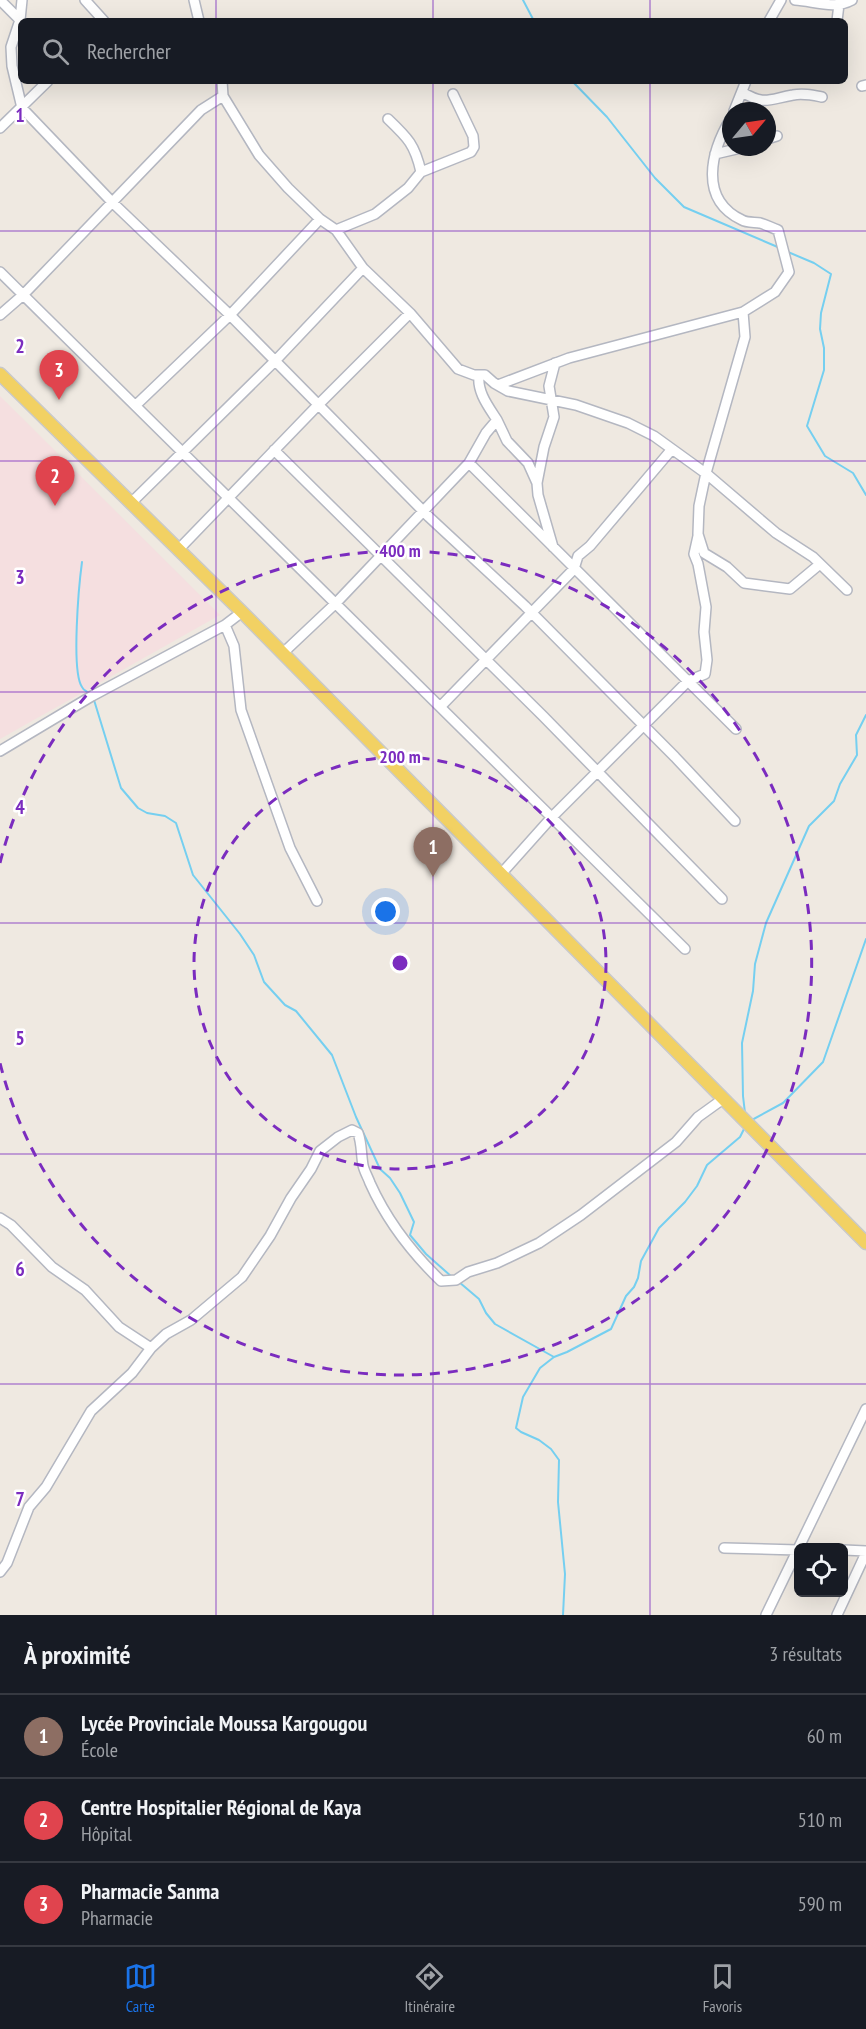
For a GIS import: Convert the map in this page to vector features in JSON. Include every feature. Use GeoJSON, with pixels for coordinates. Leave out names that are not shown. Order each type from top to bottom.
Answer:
{"type":"FeatureCollection","features":[{"type":"Feature","properties":{"kind":"main road"},"geometry":{"type":"LineString","coordinates":[[0,374],[283,653],[866,1243]]}},
{"type":"Feature","properties":{"kind":"street"},"geometry":{"type":"LineString","coordinates":[[0,0],[18,18]]}},
{"type":"Feature","properties":{"kind":"street"},"geometry":{"type":"LineString","coordinates":[[20,18],[22,0]]}},
{"type":"Feature","properties":{"kind":"street"},"geometry":{"type":"LineString","coordinates":[[85,0],[107,18]]}},
{"type":"Feature","properties":{"kind":"street"},"geometry":{"type":"LineString","coordinates":[[194,0],[198,18]]}},
{"type":"Feature","properties":{"kind":"street"},"geometry":{"type":"LineString","coordinates":[[771,18],[781,0]]}},
{"type":"Feature","properties":{"kind":"street"},"geometry":{"type":"LineString","coordinates":[[795,0],[814,1],[828,6],[852,0]]}},
{"type":"Feature","properties":{"kind":"street"},"geometry":{"type":"LineString","coordinates":[[837,18],[839,4]]}},
{"type":"Feature","properties":{"kind":"street"},"geometry":{"type":"LineString","coordinates":[[18,25],[10,46],[12,66],[22,108],[112,201],[276,360],[423,511],[531,613],[644,725],[735,821]]}},
{"type":"Feature","properties":{"kind":"street"},"geometry":{"type":"LineString","coordinates":[[0,128],[45,84]]}},
{"type":"Feature","properties":{"kind":"street"},"geometry":{"type":"LineString","coordinates":[[222,84],[223,96],[259,155],[288,188],[320,219],[336,230],[363,267],[410,313],[458,369],[484,375],[508,391],[576,405],[628,423],[654,436],[706,473],[776,533],[820,564],[847,590]]}},
{"type":"Feature","properties":{"kind":"street"},"geometry":{"type":"LineString","coordinates":[[738,102],[745,84]]}},
{"type":"Feature","properties":{"kind":"street"},"geometry":{"type":"LineString","coordinates":[[742,92],[756,100],[768,101],[806,94],[822,97]]}},
{"type":"Feature","properties":{"kind":"street"},"geometry":{"type":"LineString","coordinates":[[336,230],[375,214],[408,188],[421,172],[471,152],[474,147],[472,136],[453,94]]}},
{"type":"Feature","properties":{"kind":"street"},"geometry":{"type":"LineString","coordinates":[[0,315],[23,295],[201,110],[223,96]]}},
{"type":"Feature","properties":{"kind":"street"},"geometry":{"type":"LineString","coordinates":[[388,119],[406,136],[417,153],[421,172]]}},
{"type":"Feature","properties":{"kind":"street"},"geometry":{"type":"LineString","coordinates":[[498,385],[555,363],[743,312],[775,292],[789,272],[778,230],[763,224],[743,221],[724,207],[711,182],[715,154],[722,133]]}},
{"type":"Feature","properties":{"kind":"street"},"geometry":{"type":"LineString","coordinates":[[715,154],[722,152]]}},
{"type":"Feature","properties":{"kind":"street"},"geometry":{"type":"LineString","coordinates":[[136,405],[230,315],[320,219]]}},
{"type":"Feature","properties":{"kind":"street"},"geometry":{"type":"LineString","coordinates":[[131,503],[276,360],[363,267]]}},
{"type":"Feature","properties":{"kind":"street"},"geometry":{"type":"LineString","coordinates":[[0,272],[685,949]]}},
{"type":"Feature","properties":{"kind":"street"},"geometry":{"type":"LineString","coordinates":[[501,874],[552,817],[688,681],[705,674],[706,608],[694,554],[698,534],[699,506],[744,337],[743,312]]}},
{"type":"Feature","properties":{"kind":"street"},"geometry":{"type":"LineString","coordinates":[[178,549],[410,313]]}},
{"type":"Feature","properties":{"kind":"street"},"geometry":{"type":"LineString","coordinates":[[554,548],[538,495],[537,483],[544,447],[554,417],[549,386],[555,363]]}},
{"type":"Feature","properties":{"kind":"street"},"geometry":{"type":"LineString","coordinates":[[479,375],[478,384],[485,402],[507,441],[528,463],[537,483]]}},
{"type":"Feature","properties":{"kind":"street"},"geometry":{"type":"LineString","coordinates":[[283,653],[336,603],[469,463],[486,433],[497,420]]}},
{"type":"Feature","properties":{"kind":"street"},"geometry":{"type":"LineString","coordinates":[[441,706],[574,569],[578,556],[590,546],[672,449]]}},
{"type":"Feature","properties":{"kind":"street"},"geometry":{"type":"LineString","coordinates":[[274,450],[722,898]]}},
{"type":"Feature","properties":{"kind":"street"},"geometry":{"type":"LineString","coordinates":[[469,463],[736,729]]}},
{"type":"Feature","properties":{"kind":"street"},"geometry":{"type":"LineString","coordinates":[[698,534],[704,553],[726,567],[744,583],[790,589],[820,564]]}},
{"type":"Feature","properties":{"kind":"street"},"geometry":{"type":"LineString","coordinates":[[0,751],[92,696],[225,625],[242,612]]}},
{"type":"Feature","properties":{"kind":"street"},"geometry":{"type":"LineString","coordinates":[[225,625],[234,646],[241,710],[290,848],[317,901]]}},
{"type":"Feature","properties":{"kind":"street"},"geometry":{"type":"LineString","coordinates":[[0,1572],[7,1563],[29,1508],[62,1462],[91,1411],[132,1373],[151,1347],[166,1334],[191,1320],[242,1277],[270,1236],[320,1152],[344,1133],[352,1130],[358,1133],[362,1146],[363,1166],[375,1194],[404,1240],[441,1281],[456,1280],[468,1272],[497,1263],[539,1243],[581,1215],[676,1142],[698,1117],[723,1099]]}},
{"type":"Feature","properties":{"kind":"street"},"geometry":{"type":"LineString","coordinates":[[0,1218],[11,1225],[52,1267],[85,1290],[119,1328],[151,1347]]}},
{"type":"Feature","properties":{"kind":"street"},"geometry":{"type":"LineString","coordinates":[[801,1543],[866,1409]]}},
{"type":"Feature","properties":{"kind":"street"},"geometry":{"type":"LineString","coordinates":[[724,1548],[794,1550]]}},
{"type":"Feature","properties":{"kind":"street"},"geometry":{"type":"LineString","coordinates":[[837,1615],[866,1552],[848,1550]]}},
{"type":"Feature","properties":{"kind":"street"},"geometry":{"type":"LineString","coordinates":[[766,1615],[794,1558]]}},
{"type":"Feature","properties":{"kind":"shaded area"},"geometry":{"type":"Polygon","coordinates":[[[0,396],[220,615],[0,739],[0,396]]]}},
{"type":"Feature","properties":{"kind":"waterway"},"geometry":{"type":"LineString","coordinates":[[523,0],[532,18]]}},
{"type":"Feature","properties":{"kind":"waterway"},"geometry":{"type":"LineString","coordinates":[[575,84],[607,117],[655,178],[684,207],[780,248]]}},
{"type":"Feature","properties":{"kind":"waterway"},"geometry":{"type":"LineString","coordinates":[[788,252],[814,263],[831,274],[821,313],[820,329],[824,348],[824,370],[807,426],[825,456],[853,473],[866,495]]}},
{"type":"Feature","properties":{"kind":"waterway"},"geometry":{"type":"LineString","coordinates":[[82,562],[76,646],[79,678],[82,687],[89,693]]}},
{"type":"Feature","properties":{"kind":"waterway"},"geometry":{"type":"LineString","coordinates":[[94,700],[121,788],[138,808],[147,813],[165,816],[176,823],[193,875],[254,955],[264,982],[285,1005],[296,1011],[332,1055],[356,1117],[380,1169],[390,1178],[400,1193],[414,1222],[410,1235],[426,1254],[452,1277]]}},
{"type":"Feature","properties":{"kind":"waterway"},"geometry":{"type":"LineString","coordinates":[[745,1113],[742,1043],[753,991],[755,964],[766,923],[809,826],[834,801],[840,784],[857,755],[856,735],[866,715]]}},
{"type":"Feature","properties":{"kind":"waterway"},"geometry":{"type":"LineString","coordinates":[[750,1121],[783,1103],[823,1062],[866,939]]}},
{"type":"Feature","properties":{"kind":"waterway"},"geometry":{"type":"LineString","coordinates":[[563,1615],[565,1574],[558,1502],[559,1460],[551,1449],[539,1440],[516,1428],[523,1397],[540,1368],[554,1357],[611,1329],[626,1296],[634,1287],[641,1261],[659,1228],[685,1202],[697,1186],[707,1165],[740,1137],[745,1127]]}},
{"type":"Feature","properties":{"kind":"waterway"},"geometry":{"type":"LineString","coordinates":[[459,1282],[479,1299],[495,1324],[554,1357]]}},
{"type":"Feature","properties":{"kind":"place","name":"Pharmacie Sanma"},"geometry":{"type":"Point","coordinates":[59,400]}},
{"type":"Feature","properties":{"kind":"place","name":"Centre Hospitalier Régional de Kaya"},"geometry":{"type":"Point","coordinates":[55,506]}},
{"type":"Feature","properties":{"kind":"place","name":"Lycée Provinciale Moussa Kargougou"},"geometry":{"type":"Point","coordinates":[433,877]}}]}
